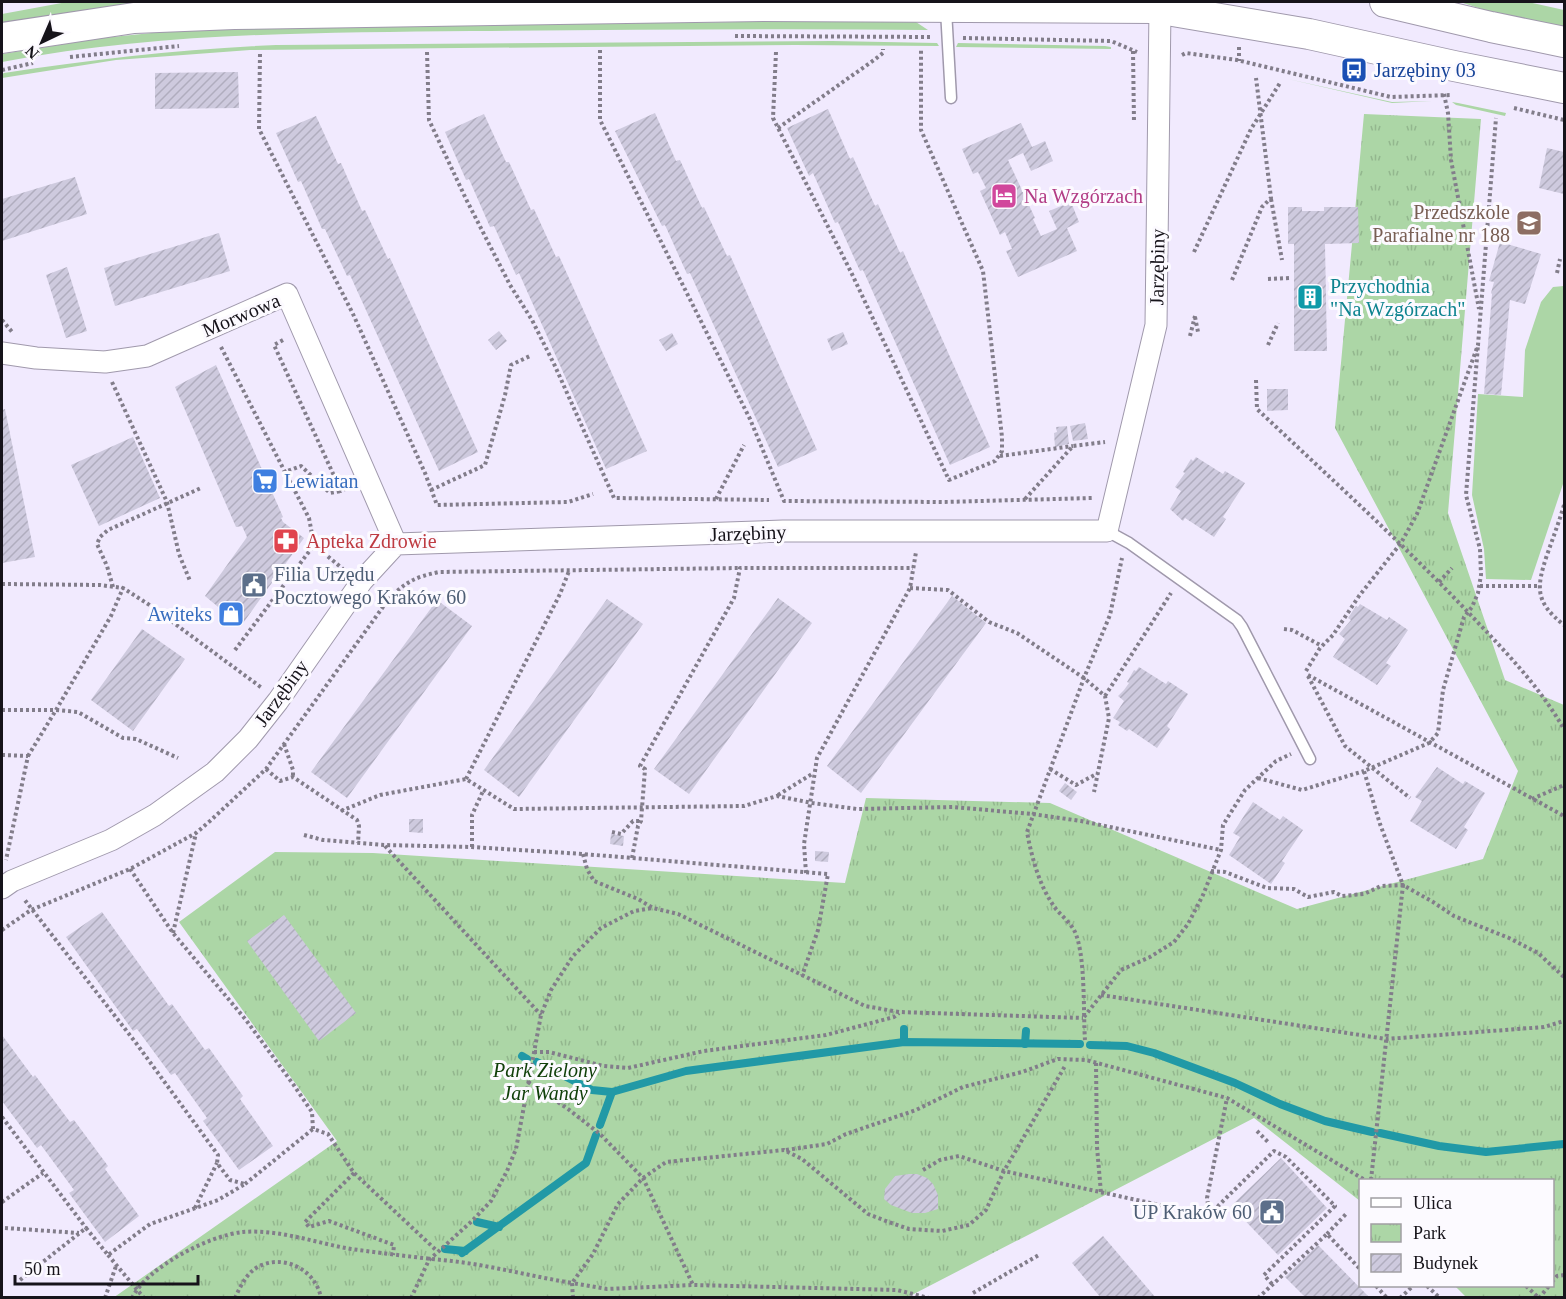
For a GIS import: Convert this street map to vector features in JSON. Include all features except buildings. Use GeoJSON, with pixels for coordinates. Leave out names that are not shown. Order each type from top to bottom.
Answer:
{"type":"FeatureCollection","features":[{"type":"Feature","properties":{"kind":"main road"},"geometry":{"type":"LineString","coordinates":[[1386,2],[1564,42]]}},
{"type":"Feature","properties":{"kind":"main road"},"geometry":{"type":"LineString","coordinates":[[2,38],[134,18],[234,14],[763,6],[1160,9],[1309,34],[1564,88]]}},
{"type":"Feature","properties":{"kind":"street","name":"Jarzębiny"},"geometry":{"type":"LineString","coordinates":[[7,884],[111,840],[155,815],[215,772],[248,739],[278,700],[356,574],[396,544],[783,531],[1107,531],[1156,325],[1160,9]]}},
{"type":"Feature","properties":{"kind":"street","name":"Morwowa"},"geometry":{"type":"LineString","coordinates":[[2,353],[36,358],[105,362],[147,356],[287,294],[396,544]]}},
{"type":"Feature","properties":{"kind":"lane"},"geometry":{"type":"LineString","coordinates":[[945,6],[951,98]]}},
{"type":"Feature","properties":{"kind":"lane"},"geometry":{"type":"LineString","coordinates":[[1107,531],[1129,543],[1237,620],[1310,759]]}},
{"type":"Feature","properties":{"kind":"path"},"geometry":{"type":"LineString","coordinates":[[731,36],[947,37],[1111,41],[1133,51],[1134,129]]}},
{"type":"Feature","properties":{"kind":"path"},"geometry":{"type":"LineString","coordinates":[[59,59],[184,45]]}},
{"type":"Feature","properties":{"kind":"path"},"geometry":{"type":"LineString","coordinates":[[778,129],[874,60],[883,53],[883,49]]}},
{"type":"Feature","properties":{"kind":"path"},"geometry":{"type":"LineString","coordinates":[[600,50],[600,120],[750,419],[784,501],[943,502],[1096,498]]}},
{"type":"Feature","properties":{"kind":"path"},"geometry":{"type":"LineString","coordinates":[[921,50],[921,130],[983,271],[1002,438],[1000,457]]}},
{"type":"Feature","properties":{"kind":"path"},"geometry":{"type":"LineString","coordinates":[[427,52],[429,120],[465,199],[555,366],[614,498],[769,500]]}},
{"type":"Feature","properties":{"kind":"path"},"geometry":{"type":"LineString","coordinates":[[776,52],[773,118],[871,313],[950,480],[1000,457],[1107,442],[1105,452]]}},
{"type":"Feature","properties":{"kind":"path"},"geometry":{"type":"LineString","coordinates":[[1180,56],[1186,53],[1237,60],[1391,97],[1444,94],[1448,113],[1451,160],[1480,315]]}},
{"type":"Feature","properties":{"kind":"path"},"geometry":{"type":"LineString","coordinates":[[260,54],[259,129],[353,314],[437,505],[568,502],[593,494]]}},
{"type":"Feature","properties":{"kind":"path"},"geometry":{"type":"LineString","coordinates":[[2,70],[37,62]]}},
{"type":"Feature","properties":{"kind":"path"},"geometry":{"type":"LineString","coordinates":[[1256,78],[1271,198],[1282,260]]}},
{"type":"Feature","properties":{"kind":"path"},"geometry":{"type":"LineString","coordinates":[[1194,252],[1246,140],[1280,83]]}},
{"type":"Feature","properties":{"kind":"path"},"geometry":{"type":"LineString","coordinates":[[1257,778],[1302,790],[1372,768],[1429,743],[1438,733],[1443,690],[1464,617],[1480,586],[1480,549],[1466,495],[1496,118]]}},
{"type":"Feature","properties":{"kind":"path"},"geometry":{"type":"LineString","coordinates":[[1232,280],[1262,207],[1271,198]]}},
{"type":"Feature","properties":{"kind":"path"},"geometry":{"type":"LineString","coordinates":[[1557,273],[1560,259]]}},
{"type":"Feature","properties":{"kind":"path"},"geometry":{"type":"LineString","coordinates":[[1268,279],[1291,278]]}},
{"type":"Feature","properties":{"kind":"path"},"geometry":{"type":"LineString","coordinates":[[1190,336],[1195,316],[1198,332]]}},
{"type":"Feature","properties":{"kind":"path"},"geometry":{"type":"LineString","coordinates":[[1268,345],[1278,323]]}},
{"type":"Feature","properties":{"kind":"path"},"geometry":{"type":"LineString","coordinates":[[283,330],[286,338],[274,345],[341,491]]}},
{"type":"Feature","properties":{"kind":"path"},"geometry":{"type":"LineString","coordinates":[[1306,671],[1322,645],[1333,635],[1359,596],[1401,543],[1417,514],[1478,345]]}},
{"type":"Feature","properties":{"kind":"path"},"geometry":{"type":"LineString","coordinates":[[220,346],[309,518],[314,544],[346,571],[356,574],[388,600]]}},
{"type":"Feature","properties":{"kind":"path"},"geometry":{"type":"LineString","coordinates":[[431,490],[485,465],[511,365],[530,356]]}},
{"type":"Feature","properties":{"kind":"path"},"geometry":{"type":"LineString","coordinates":[[105,362],[167,502],[178,554],[190,581]]}},
{"type":"Feature","properties":{"kind":"path"},"geometry":{"type":"LineString","coordinates":[[1256,380],[1257,409],[1401,543],[1520,666],[1552,708],[1564,729]]}},
{"type":"Feature","properties":{"kind":"path"},"geometry":{"type":"LineString","coordinates":[[716,499],[744,446]]}},
{"type":"Feature","properties":{"kind":"path"},"geometry":{"type":"LineString","coordinates":[[1025,500],[1073,446]]}},
{"type":"Feature","properties":{"kind":"path"},"geometry":{"type":"LineString","coordinates":[[285,472],[301,466],[330,493],[354,485]]}},
{"type":"Feature","properties":{"kind":"path"},"geometry":{"type":"LineString","coordinates":[[113,587],[97,544],[100,537],[108,530],[201,488]]}},
{"type":"Feature","properties":{"kind":"path"},"geometry":{"type":"LineString","coordinates":[[1564,505],[1538,586],[1546,609],[1564,625]]}},
{"type":"Feature","properties":{"kind":"path"},"geometry":{"type":"LineString","coordinates":[[235,650],[314,544]]}},
{"type":"Feature","properties":{"kind":"path"},"geometry":{"type":"LineString","coordinates":[[806,873],[804,844],[817,758],[910,588],[915,552],[927,552]]}},
{"type":"Feature","properties":{"kind":"path"},"geometry":{"type":"LineString","coordinates":[[1085,1040],[1082,961],[1074,930],[1055,908],[1032,858],[1027,832],[1110,615],[1123,554],[1117,553]]}},
{"type":"Feature","properties":{"kind":"path"},"geometry":{"type":"LineString","coordinates":[[633,858],[643,806],[645,769],[640,766],[734,598],[740,568]]}},
{"type":"Feature","properties":{"kind":"path"},"geometry":{"type":"LineString","coordinates":[[2,930],[31,910],[130,869],[196,833],[266,768],[388,600],[400,587],[414,578],[439,572],[913,568]]}},
{"type":"Feature","properties":{"kind":"path"},"geometry":{"type":"LineString","coordinates":[[1439,582],[1452,568]]}},
{"type":"Feature","properties":{"kind":"path"},"geometry":{"type":"LineString","coordinates":[[466,779],[560,594],[569,571]]}},
{"type":"Feature","properties":{"kind":"path"},"geometry":{"type":"LineString","coordinates":[[2,584],[100,585],[123,588],[278,700]]}},
{"type":"Feature","properties":{"kind":"path"},"geometry":{"type":"LineString","coordinates":[[1480,586],[1538,586]]}},
{"type":"Feature","properties":{"kind":"path"},"geometry":{"type":"LineString","coordinates":[[10,836],[28,756],[111,616],[123,588]]}},
{"type":"Feature","properties":{"kind":"path"},"geometry":{"type":"LineString","coordinates":[[910,588],[948,590],[989,622],[1017,633],[1084,678],[1105,696],[1109,718],[1094,792]]}},
{"type":"Feature","properties":{"kind":"path"},"geometry":{"type":"LineString","coordinates":[[1105,696],[1166,600]]}},
{"type":"Feature","properties":{"kind":"path"},"geometry":{"type":"LineString","coordinates":[[1284,629],[1292,630],[1322,645]]}},
{"type":"Feature","properties":{"kind":"path"},"geometry":{"type":"LineString","coordinates":[[1410,798],[1345,746],[1308,675],[1564,816]]}},
{"type":"Feature","properties":{"kind":"path"},"geometry":{"type":"LineString","coordinates":[[2,710],[78,712],[123,738],[136,739],[178,758]]}},
{"type":"Feature","properties":{"kind":"path"},"geometry":{"type":"LineString","coordinates":[[284,744],[293,770],[293,777]]}},
{"type":"Feature","properties":{"kind":"path"},"geometry":{"type":"LineString","coordinates":[[2,755],[28,756]]}},
{"type":"Feature","properties":{"kind":"path"},"geometry":{"type":"LineString","coordinates":[[1083,1018],[1121,970],[1150,957],[1174,942],[1188,924],[1221,850],[1223,825],[1245,790],[1276,761]]}},
{"type":"Feature","properties":{"kind":"path"},"geometry":{"type":"LineString","coordinates":[[266,768],[280,781],[293,777]]}},
{"type":"Feature","properties":{"kind":"path"},"geometry":{"type":"LineString","coordinates":[[1050,768],[1076,785],[1098,772]]}},
{"type":"Feature","properties":{"kind":"path"},"geometry":{"type":"LineString","coordinates":[[1364,771],[1380,824],[1403,885],[1371,1179]]}},
{"type":"Feature","properties":{"kind":"path"},"geometry":{"type":"LineString","coordinates":[[341,811],[380,795],[466,779],[514,809],[744,806],[777,796],[813,774]]}},
{"type":"Feature","properties":{"kind":"path"},"geometry":{"type":"LineString","coordinates":[[293,777],[357,820],[360,826],[358,843]]}},
{"type":"Feature","properties":{"kind":"path"},"geometry":{"type":"LineString","coordinates":[[1532,799],[1564,785]]}},
{"type":"Feature","properties":{"kind":"path"},"geometry":{"type":"LineString","coordinates":[[472,847],[472,815],[483,791]]}},
{"type":"Feature","properties":{"kind":"path"},"geometry":{"type":"LineString","coordinates":[[777,796],[866,810],[953,807],[1082,820],[1221,850]]}},
{"type":"Feature","properties":{"kind":"path"},"geometry":{"type":"LineString","coordinates":[[612,832],[621,834],[633,821],[641,821]]}},
{"type":"Feature","properties":{"kind":"path"},"geometry":{"type":"LineString","coordinates":[[173,933],[196,833]]}},
{"type":"Feature","properties":{"kind":"path"},"geometry":{"type":"LineString","coordinates":[[304,835],[323,840],[384,845],[472,847],[583,854],[828,873],[818,930],[802,976]]}},
{"type":"Feature","properties":{"kind":"path"},"geometry":{"type":"LineString","coordinates":[[384,845],[541,1015]]}},
{"type":"Feature","properties":{"kind":"path"},"geometry":{"type":"LineString","coordinates":[[583,854],[587,869],[594,880],[653,908],[678,914],[866,1006],[899,1012],[1083,1018]]}},
{"type":"Feature","properties":{"kind":"path"},"geometry":{"type":"LineString","coordinates":[[130,869],[173,933],[246,1020],[293,1084],[312,1112],[313,1129]]}},
{"type":"Feature","properties":{"kind":"path"},"geometry":{"type":"LineString","coordinates":[[1211,871],[1225,872],[1267,888],[1294,889],[1308,897],[1334,892],[1342,896],[1364,894],[1381,886],[1403,885],[1454,916],[1538,953],[1564,977]]}},
{"type":"Feature","properties":{"kind":"path"},"geometry":{"type":"LineString","coordinates":[[7,884],[31,910],[136,1043],[218,1155],[217,1163],[195,1209]]}},
{"type":"Feature","properties":{"kind":"path"},"geometry":{"type":"LineString","coordinates":[[411,1298],[429,1260],[491,1201],[516,1149],[541,1015],[550,990],[573,956],[601,928],[634,910],[653,908]]}},
{"type":"Feature","properties":{"kind":"path"},"geometry":{"type":"LineString","coordinates":[[1101,994],[1386,1039],[1544,1027],[1564,1021]]}},
{"type":"Feature","properties":{"kind":"path"},"geometry":{"type":"LineString","coordinates":[[534,1052],[549,1052],[604,1066],[628,1068],[704,1051],[826,1035],[894,1017],[899,1012]]}},
{"type":"Feature","properties":{"kind":"path"},"geometry":{"type":"LineString","coordinates":[[573,1298],[572,1283],[593,1254],[618,1204],[643,1178],[666,1162],[827,1144],[846,1134],[916,1110],[963,1087],[1022,1072],[1058,1059],[1086,1060],[1227,1098],[1363,1179]]}},
{"type":"Feature","properties":{"kind":"path"},"geometry":{"type":"LineString","coordinates":[[1096,1063],[1097,1147],[1101,1193]]}},
{"type":"Feature","properties":{"kind":"path"},"geometry":{"type":"LineString","coordinates":[[784,1150],[802,1159],[868,1214],[909,1229],[942,1231],[969,1225],[986,1210],[1004,1171],[1065,1066]]}},
{"type":"Feature","properties":{"kind":"path"},"geometry":{"type":"LineString","coordinates":[[528,1082],[600,1134],[643,1178],[693,1285]]}},
{"type":"Feature","properties":{"kind":"path"},"geometry":{"type":"LineString","coordinates":[[1210,1216],[1207,1198],[1227,1098]]}},
{"type":"Feature","properties":{"kind":"path"},"geometry":{"type":"LineString","coordinates":[[2,1117],[86,1228],[144,1298]]}},
{"type":"Feature","properties":{"kind":"path"},"geometry":{"type":"LineString","coordinates":[[313,1129],[328,1134],[354,1173],[437,1251]]}},
{"type":"Feature","properties":{"kind":"path"},"geometry":{"type":"LineString","coordinates":[[108,1255],[150,1224],[218,1200],[245,1184],[313,1129]]}},
{"type":"Feature","properties":{"kind":"path"},"geometry":{"type":"LineString","coordinates":[[1257,1131],[1268,1142]]}},
{"type":"Feature","properties":{"kind":"path"},"geometry":{"type":"LineString","coordinates":[[1210,1216],[1274,1151],[1286,1157],[1335,1206],[1264,1275],[1272,1284]]}},
{"type":"Feature","properties":{"kind":"path"},"geometry":{"type":"LineString","coordinates":[[923,1170],[940,1160],[960,1156],[1004,1171],[1210,1216]]}},
{"type":"Feature","properties":{"kind":"path"},"geometry":{"type":"LineString","coordinates":[[217,1163],[230,1180],[245,1184]]}},
{"type":"Feature","properties":{"kind":"path"},"geometry":{"type":"LineString","coordinates":[[2,1202],[43,1173]]}},
{"type":"Feature","properties":{"kind":"path"},"geometry":{"type":"LineString","coordinates":[[354,1173],[304,1222],[309,1227],[329,1221],[382,1240],[394,1245],[393,1255]]}},
{"type":"Feature","properties":{"kind":"path"},"geometry":{"type":"LineString","coordinates":[[1258,1298],[1346,1214]]}},
{"type":"Feature","properties":{"kind":"path"},"geometry":{"type":"LineString","coordinates":[[5,1228],[80,1233]]}},
{"type":"Feature","properties":{"kind":"path"},"geometry":{"type":"LineString","coordinates":[[20,1280],[86,1228]]}},
{"type":"Feature","properties":{"kind":"path"},"geometry":{"type":"LineString","coordinates":[[132,1298],[136,1289],[153,1273],[190,1250],[242,1232],[273,1233],[393,1255],[442,1260],[607,1289],[693,1285],[897,1290],[929,1298]]}},
{"type":"Feature","properties":{"kind":"path"},"geometry":{"type":"LineString","coordinates":[[1327,1234],[1359,1268]]}},
{"type":"Feature","properties":{"kind":"path"},"geometry":{"type":"LineString","coordinates":[[973,1293],[1039,1255]]}},
{"type":"Feature","properties":{"kind":"path"},"geometry":{"type":"LineString","coordinates":[[235,1298],[242,1281],[251,1272],[262,1265],[285,1262],[300,1267],[311,1276],[319,1289],[321,1298]]}},
{"type":"Feature","properties":{"kind":"path"},"geometry":{"type":"LineString","coordinates":[[105,1298],[116,1266]]}},
{"type":"Feature","properties":{"kind":"path"},"geometry":{"type":"LineString","coordinates":[[1400,1298],[1412,1287]]}},
{"type":"Feature","properties":{"kind":"path"},"geometry":{"type":"LineString","coordinates":[[1428,1287],[1440,1298]]}},
{"type":"Feature","properties":{"kind":"path"},"geometry":{"type":"LineString","coordinates":[[1527,1287],[1539,1298]]}},
{"type":"Feature","properties":{"kind":"green space"},"geometry":{"type":"Polygon","coordinates":[[[67,2],[198,2],[2,26],[2,14],[67,2]]]}},
{"type":"Feature","properties":{"kind":"green space"},"geometry":{"type":"Polygon","coordinates":[[[1460,2],[1528,2],[1564,10],[1564,28],[1494,13],[1460,2]]]}},
{"type":"Feature","properties":{"kind":"green space"},"geometry":{"type":"Polygon","coordinates":[[[913,20],[928,30],[700,29],[236,36],[119,45],[2,62],[2,54],[102,38],[201,28],[913,20]]]}},
{"type":"Feature","properties":{"kind":"green space"},"geometry":{"type":"Polygon","coordinates":[[[832,41],[937,43],[939,46],[795,45],[250,50],[116,60],[2,78],[4,73],[106,59],[276,45],[832,41]]]}},
{"type":"Feature","properties":{"kind":"green space"},"geometry":{"type":"Polygon","coordinates":[[[958,43],[1105,46],[1111,49],[956,47],[958,43]]]}},
{"type":"Feature","properties":{"kind":"green space"},"geometry":{"type":"Polygon","coordinates":[[[1288,79],[1392,102],[1432,101],[1392,103],[1288,79]]]}},
{"type":"Feature","properties":{"kind":"green space"},"geometry":{"type":"Polygon","coordinates":[[[1452,102],[1506,113],[1505,116],[1456,105],[1452,102]]]}},
{"type":"Feature","properties":{"kind":"green space","name":"Park Zielony Jar Wandy"},"geometry":{"type":"Polygon","coordinates":[[[1364,114],[1481,119],[1448,513],[1505,680],[1564,705],[1564,1297],[1466,1297],[1456,1287],[1554,1287],[1554,1179],[1359,1179],[1359,1200],[1254,1118],[908,1297],[113,1298],[337,1141],[179,922],[275,852],[373,853],[845,883],[866,798],[1050,803],[1297,909],[1483,859],[1518,771],[1335,428],[1364,114]]]}},
{"type":"Feature","properties":{"kind":"green space"},"geometry":{"type":"Polygon","coordinates":[[[1564,286],[1564,481],[1531,580],[1486,579],[1484,549],[1472,495],[1478,394],[1523,397],[1525,350],[1541,302],[1553,287],[1564,286]]]}},
{"type":"Feature","properties":{"kind":"waterway"},"geometry":{"type":"LineString","coordinates":[[904,1029],[904,1042]]}},
{"type":"Feature","properties":{"kind":"waterway"},"geometry":{"type":"LineString","coordinates":[[1025,1044],[1026,1031]]}},
{"type":"Feature","properties":{"kind":"waterway"},"geometry":{"type":"LineString","coordinates":[[537,1062],[592,1090],[612,1092],[686,1071],[904,1042],[1080,1044]]}},
{"type":"Feature","properties":{"kind":"waterway"},"geometry":{"type":"LineString","coordinates":[[1090,1045],[1127,1046],[1154,1053],[1235,1083],[1280,1104],[1325,1121],[1372,1132]]}},
{"type":"Feature","properties":{"kind":"waterway"},"geometry":{"type":"LineString","coordinates":[[522,1056],[527,1059]]}},
{"type":"Feature","properties":{"kind":"waterway"},"geometry":{"type":"LineString","coordinates":[[600,1125],[612,1092]]}},
{"type":"Feature","properties":{"kind":"waterway"},"geometry":{"type":"LineString","coordinates":[[1380,1133],[1439,1146],[1486,1152],[1564,1144]]}},
{"type":"Feature","properties":{"kind":"waterway"},"geometry":{"type":"LineString","coordinates":[[462,1253],[586,1163],[596,1135]]}},
{"type":"Feature","properties":{"kind":"waterway"},"geometry":{"type":"LineString","coordinates":[[477,1222],[499,1227]]}},
{"type":"Feature","properties":{"kind":"waterway"},"geometry":{"type":"LineString","coordinates":[[445,1249],[465,1251]]}},
{"type":"Feature","properties":{"kind":"place","name":"Jarzębiny 03"},"geometry":{"type":"Point","coordinates":[1354,70]}},
{"type":"Feature","properties":{"kind":"place","name":"Na Wzgórzach"},"geometry":{"type":"Point","coordinates":[1004,196]}},
{"type":"Feature","properties":{"kind":"place","name":"Przedszkole Parafialne nr 188"},"geometry":{"type":"Point","coordinates":[1529,223]}},
{"type":"Feature","properties":{"kind":"place","name":"Przychodnia \"Na Wzgórzach\""},"geometry":{"type":"Point","coordinates":[1310,297]}},
{"type":"Feature","properties":{"kind":"place","name":"Lewiatan"},"geometry":{"type":"Point","coordinates":[265,481]}},
{"type":"Feature","properties":{"kind":"place","name":"Apteka Zdrowie"},"geometry":{"type":"Point","coordinates":[286,541]}},
{"type":"Feature","properties":{"kind":"place","name":"Filia Urzędu Pocztowego Kraków 60"},"geometry":{"type":"Point","coordinates":[254,585]}},
{"type":"Feature","properties":{"kind":"place","name":"Awiteks"},"geometry":{"type":"Point","coordinates":[231,614]}},
{"type":"Feature","properties":{"kind":"place","name":"UP Kraków 60"},"geometry":{"type":"Point","coordinates":[1272,1212]}}]}
